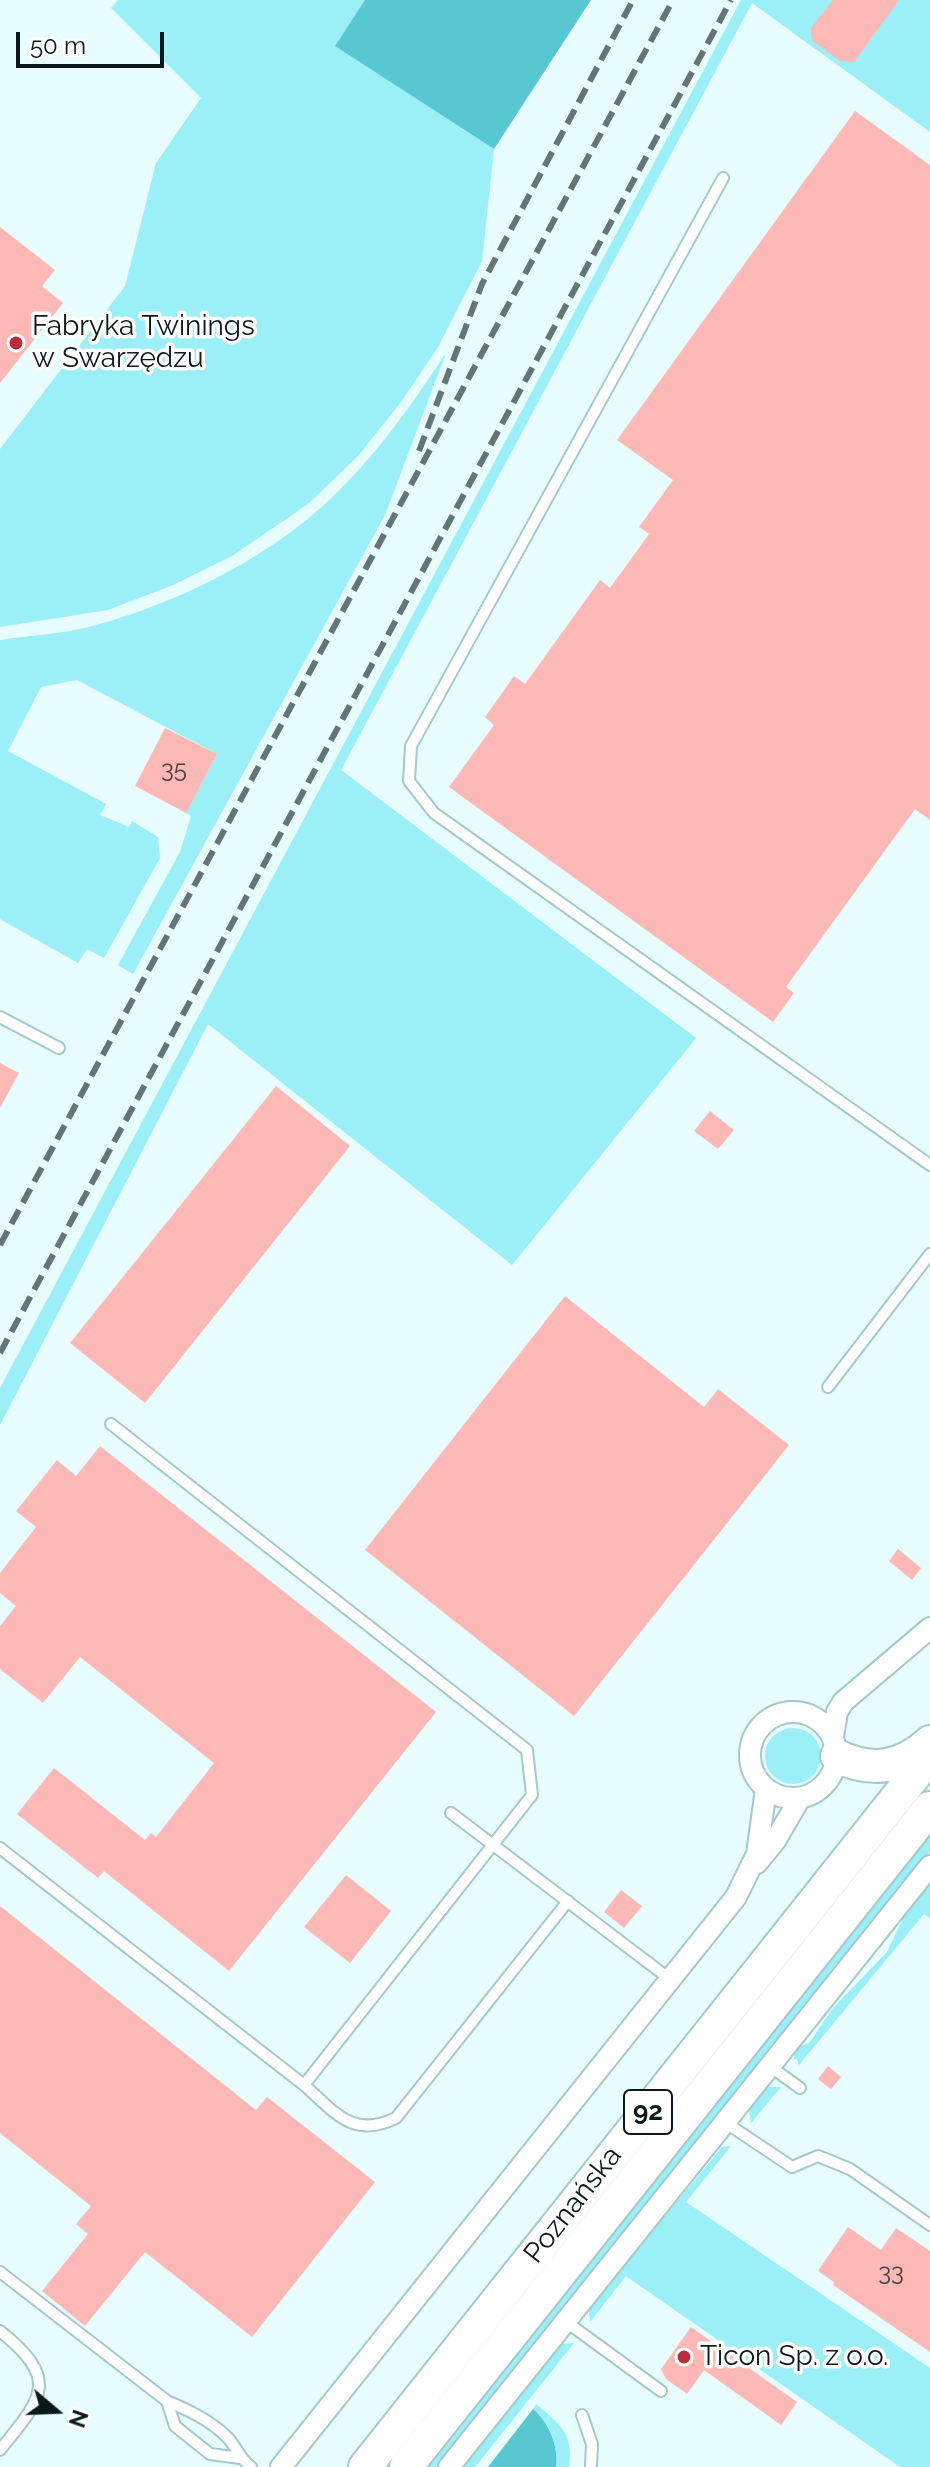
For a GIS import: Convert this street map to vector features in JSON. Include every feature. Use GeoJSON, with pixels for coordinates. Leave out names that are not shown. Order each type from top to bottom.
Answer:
{"type":"FeatureCollection","features":[{"type":"Feature","properties":{"kind":"main road"},"geometry":{"type":"LineString","coordinates":[[835,1746],[857,1763],[891,1765],[910,1758],[930,1742]]}},
{"type":"Feature","properties":{"kind":"main road","name":"Poznańska"},"geometry":{"type":"LineString","coordinates":[[365,2467],[930,1756]]}},
{"type":"Feature","properties":{"kind":"main road","name":"Poznańska"},"geometry":{"type":"LineString","coordinates":[[406,2467],[930,1808]]}},
{"type":"Feature","properties":{"kind":"street"},"geometry":{"type":"LineString","coordinates":[[835,1746],[824,1724],[812,1715],[796,1711],[781,1713],[767,1720],[756,1732],[750,1746],[750,1762],[756,1777],[776,1795],[800,1798],[814,1793],[826,1783],[834,1770],[837,1712],[843,1702],[930,1628]]}},
{"type":"Feature","properties":{"kind":"street"},"geometry":{"type":"LineString","coordinates":[[752,1869],[760,1838],[766,1789]]}},
{"type":"Feature","properties":{"kind":"street"},"geometry":{"type":"LineString","coordinates":[[281,2467],[736,1897],[800,1798]]}},
{"type":"Feature","properties":{"kind":"street"},"geometry":{"type":"LineString","coordinates":[[449,2467],[930,1866]]}},
{"type":"Feature","properties":{"kind":"lane"},"geometry":{"type":"LineString","coordinates":[[723,178],[411,746],[409,781],[434,813],[930,1165]]}},
{"type":"Feature","properties":{"kind":"lane"},"geometry":{"type":"LineString","coordinates":[[0,1017],[59,1048]]}},
{"type":"Feature","properties":{"kind":"lane"},"geometry":{"type":"LineString","coordinates":[[828,1387],[930,1254]]}},
{"type":"Feature","properties":{"kind":"lane"},"geometry":{"type":"LineString","coordinates":[[111,1424],[527,1750],[532,1795],[304,2085]]}},
{"type":"Feature","properties":{"kind":"lane"},"geometry":{"type":"LineString","coordinates":[[451,1813],[671,1980]]}},
{"type":"Feature","properties":{"kind":"lane"},"geometry":{"type":"LineString","coordinates":[[0,1848],[304,2085],[345,2121],[363,2127],[382,2125],[396,2118],[568,1901]]}},
{"type":"Feature","properties":{"kind":"lane"},"geometry":{"type":"LineString","coordinates":[[771,2067],[800,2088]]}},
{"type":"Feature","properties":{"kind":"lane"},"geometry":{"type":"LineString","coordinates":[[726,2123],[792,2167],[818,2156],[850,2169],[930,2225]]}},
{"type":"Feature","properties":{"kind":"lane"},"geometry":{"type":"LineString","coordinates":[[0,2272],[167,2401],[195,2413],[230,2439],[240,2458],[251,2467]]}},
{"type":"Feature","properties":{"kind":"lane"},"geometry":{"type":"LineString","coordinates":[[565,2321],[661,2391]]}},
{"type":"Feature","properties":{"kind":"lane"},"geometry":{"type":"LineString","coordinates":[[0,2331],[24,2350],[39,2376],[35,2406],[0,2450]]}},
{"type":"Feature","properties":{"kind":"lane"},"geometry":{"type":"LineString","coordinates":[[167,2401],[175,2426],[210,2454],[240,2458]]}},
{"type":"Feature","properties":{"kind":"lane"},"geometry":{"type":"LineString","coordinates":[[582,2415],[592,2444],[591,2467]]}},
{"type":"Feature","properties":{"kind":"shaded area"},"geometry":{"type":"Polygon","coordinates":[[[118,0],[365,0],[336,46],[494,149],[482,261],[438,347],[401,402],[358,456],[308,504],[232,556],[173,585],[108,610],[0,627],[0,449],[125,286],[156,163],[201,98],[111,8],[118,0]]]}},
{"type":"Feature","properties":{"kind":"shaded area"},"geometry":{"type":"Polygon","coordinates":[[[365,0],[591,0],[494,149],[335,46],[365,0]]]}},
{"type":"Feature","properties":{"kind":"shaded area"},"geometry":{"type":"Polygon","coordinates":[[[741,0],[930,0],[930,132],[752,3],[341,770],[696,1038],[512,1265],[208,1024],[0,1425],[0,1388],[741,0]]]}},
{"type":"Feature","properties":{"kind":"shaded area"},"geometry":{"type":"Polygon","coordinates":[[[446,353],[385,515],[133,974],[118,965],[180,852],[191,816],[186,813],[217,754],[77,680],[41,687],[8,751],[106,804],[100,815],[129,827],[132,821],[158,837],[160,858],[104,958],[87,949],[78,963],[0,919],[0,640],[72,630],[125,616],[183,594],[267,548],[316,512],[353,476],[402,416],[446,353]]]}},
{"type":"Feature","properties":{"kind":"shaded area"},"geometry":{"type":"Polygon","coordinates":[[[793,1728],[813,1736],[821,1756],[813,1776],[793,1784],[773,1776],[765,1756],[773,1736],[793,1728]]]}},
{"type":"Feature","properties":{"kind":"shaded area"},"geometry":{"type":"Polygon","coordinates":[[[930,1823],[930,1852],[520,2368],[436,2467],[419,2467],[930,1823]]]}},
{"type":"Feature","properties":{"kind":"shaded area"},"geometry":{"type":"Polygon","coordinates":[[[930,1881],[930,1918],[924,1914],[799,2065],[797,2059],[793,2059],[798,2047],[809,2043],[833,2008],[887,1952],[908,1908],[930,1881]]]}},
{"type":"Feature","properties":{"kind":"shaded area"},"geometry":{"type":"Polygon","coordinates":[[[781,2087],[751,2123],[748,2105],[758,2091],[781,2087]]]}},
{"type":"Feature","properties":{"kind":"shaded area"},"geometry":{"type":"Polygon","coordinates":[[[731,2146],[686,2202],[930,2368],[930,2467],[900,2467],[626,2276],[590,2322],[588,2303],[610,2283],[722,2147],[731,2146]]]}},
{"type":"Feature","properties":{"kind":"shaded area"},"geometry":{"type":"Polygon","coordinates":[[[574,2343],[475,2467],[459,2467],[554,2350],[562,2344],[574,2343]]]}},
{"type":"Feature","properties":{"kind":"shaded area"},"geometry":{"type":"Polygon","coordinates":[[[536,2404],[567,2438],[569,2467],[556,2467],[552,2435],[533,2409],[536,2404]]]}},
{"type":"Feature","properties":{"kind":"shaded area"},"geometry":{"type":"Polygon","coordinates":[[[533,2409],[552,2435],[556,2467],[488,2467],[533,2409]]]}},
{"type":"Feature","properties":{"kind":"building"},"geometry":{"type":"Polygon","coordinates":[[[833,0],[899,0],[854,62],[840,61],[813,41],[811,36],[811,28],[833,0]]]}},
{"type":"Feature","properties":{"kind":"building"},"geometry":{"type":"Polygon","coordinates":[[[855,111],[930,165],[930,820],[915,809],[786,987],[794,993],[773,1022],[449,787],[494,725],[485,717],[514,676],[525,684],[600,580],[610,588],[649,534],[639,527],[673,480],[617,440],[855,111]]]}},
{"type":"Feature","properties":{"kind":"building","name":"Fabryka Twinings w Swarzędzu"},"geometry":{"type":"Polygon","coordinates":[[[0,227],[55,270],[42,286],[63,303],[0,383],[0,227]]]}},
{"type":"Feature","properties":{"kind":"building"},"geometry":{"type":"Polygon","coordinates":[[[165,728],[217,754],[186,813],[135,786],[165,728]]]}},
{"type":"Feature","properties":{"kind":"building"},"geometry":{"type":"Polygon","coordinates":[[[0,1063],[19,1073],[0,1108],[0,1063]]]}},
{"type":"Feature","properties":{"kind":"building"},"geometry":{"type":"Polygon","coordinates":[[[276,1086],[350,1146],[145,1403],[70,1343],[276,1086]]]}},
{"type":"Feature","properties":{"kind":"building"},"geometry":{"type":"Polygon","coordinates":[[[710,1111],[734,1130],[718,1149],[694,1131],[710,1111]]]}},
{"type":"Feature","properties":{"kind":"building"},"geometry":{"type":"Polygon","coordinates":[[[565,1296],[704,1407],[718,1389],[789,1445],[574,1716],[365,1550],[565,1296]]]}},
{"type":"Feature","properties":{"kind":"building"},"geometry":{"type":"Polygon","coordinates":[[[100,1446],[436,1712],[229,1971],[104,1871],[98,1878],[17,1814],[54,1768],[145,1840],[151,1833],[156,1837],[214,1763],[80,1657],[43,1703],[0,1669],[0,1626],[16,1606],[0,1593],[0,1573],[36,1527],[16,1511],[57,1460],[76,1476],[100,1446]]]}},
{"type":"Feature","properties":{"kind":"building"},"geometry":{"type":"Polygon","coordinates":[[[898,1549],[921,1568],[912,1580],[889,1561],[898,1549]]]}},
{"type":"Feature","properties":{"kind":"building"},"geometry":{"type":"Polygon","coordinates":[[[346,1875],[391,1911],[350,1963],[304,1927],[346,1875]]]}},
{"type":"Feature","properties":{"kind":"building"},"geometry":{"type":"Polygon","coordinates":[[[621,1890],[642,1906],[624,1928],[604,1912],[621,1890]]]}},
{"type":"Feature","properties":{"kind":"building"},"geometry":{"type":"Polygon","coordinates":[[[0,1906],[256,2110],[267,2097],[375,2182],[252,2337],[145,2252],[85,2326],[42,2291],[88,2234],[76,2224],[91,2206],[0,2133],[0,1906]]]}},
{"type":"Feature","properties":{"kind":"building"},"geometry":{"type":"Polygon","coordinates":[[[828,2066],[841,2077],[831,2089],[818,2079],[828,2066]]]}},
{"type":"Feature","properties":{"kind":"building"},"geometry":{"type":"Polygon","coordinates":[[[848,2227],[881,2250],[896,2228],[930,2251],[930,2352],[833,2285],[834,2282],[818,2271],[848,2227]]]}},
{"type":"Feature","properties":{"kind":"building"},"geometry":{"type":"Polygon","coordinates":[[[691,2327],[797,2402],[781,2425],[704,2370],[687,2394],[666,2379],[661,2369],[691,2327]]]}},
{"type":"Feature","properties":{"kind":"railway"},"geometry":{"type":"LineString","coordinates":[[419,451],[482,284],[633,0]]}},
{"type":"Feature","properties":{"kind":"railway"},"geometry":{"type":"LineString","coordinates":[[0,1245],[673,0]]}},
{"type":"Feature","properties":{"kind":"railway"},"geometry":{"type":"LineString","coordinates":[[0,1353],[731,0]]}},
{"type":"Feature","properties":{"kind":"place","name":"Fabryka Twinings w Swarzędzu"},"geometry":{"type":"Point","coordinates":[16,343]}},
{"type":"Feature","properties":{"kind":"place","name":"Ticon Sp. z o.o."},"geometry":{"type":"Point","coordinates":[684,2357]}}]}
